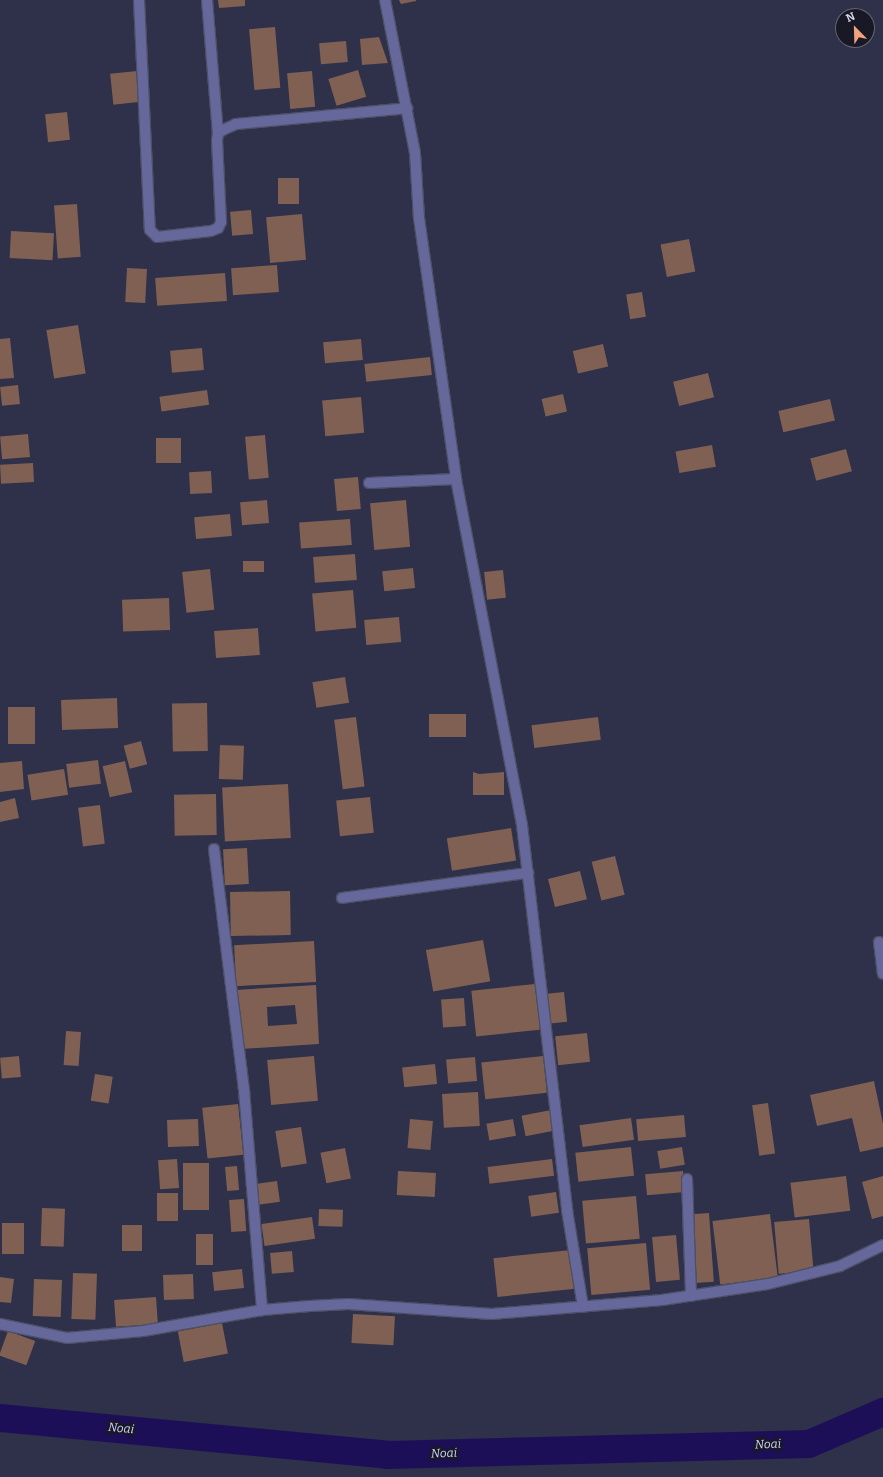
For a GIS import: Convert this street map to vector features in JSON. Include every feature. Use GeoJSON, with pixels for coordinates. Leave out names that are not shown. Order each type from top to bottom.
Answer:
{"type":"FeatureCollection","features":[{"type":"Feature","properties":{"kind":"street"},"geometry":{"type":"LineString","coordinates":[[139,0],[150,230],[153,234],[165,236],[211,231],[218,228],[221,222],[218,133],[208,0]]}},
{"type":"Feature","properties":{"kind":"street"},"geometry":{"type":"LineString","coordinates":[[385,0],[415,153],[420,226],[456,479],[522,825],[566,1202],[583,1307]]}},
{"type":"Feature","properties":{"kind":"street"},"geometry":{"type":"LineString","coordinates":[[218,133],[236,124],[407,108]]}},
{"type":"Feature","properties":{"kind":"street"},"geometry":{"type":"LineString","coordinates":[[369,483],[456,479]]}},
{"type":"Feature","properties":{"kind":"street"},"geometry":{"type":"LineString","coordinates":[[214,849],[244,1090],[262,1310]]}},
{"type":"Feature","properties":{"kind":"street"},"geometry":{"type":"LineString","coordinates":[[342,898],[528,873]]}},
{"type":"Feature","properties":{"kind":"street"},"geometry":{"type":"LineString","coordinates":[[879,942],[883,974]]}},
{"type":"Feature","properties":{"kind":"street"},"geometry":{"type":"LineString","coordinates":[[687,1178],[691,1296]]}},
{"type":"Feature","properties":{"kind":"street"},"geometry":{"type":"LineString","coordinates":[[0,1324],[68,1338],[143,1331],[262,1310],[348,1304],[492,1314],[583,1307],[691,1296],[768,1284],[840,1266],[883,1245]]}},
{"type":"Feature","properties":{"kind":"building"},"geometry":{"type":"Polygon","coordinates":[[[218,0],[245,0],[245,6],[219,8],[218,0]]]}},
{"type":"Feature","properties":{"kind":"building"},"geometry":{"type":"Polygon","coordinates":[[[399,0],[416,0],[416,1],[401,4],[399,0]]]}},
{"type":"Feature","properties":{"kind":"building"},"geometry":{"type":"Polygon","coordinates":[[[275,27],[280,88],[254,90],[249,29],[275,27]]]}},
{"type":"Feature","properties":{"kind":"building"},"geometry":{"type":"Polygon","coordinates":[[[379,37],[388,63],[362,65],[360,39],[379,37]]]}},
{"type":"Feature","properties":{"kind":"building"},"geometry":{"type":"Polygon","coordinates":[[[346,41],[348,62],[321,64],[319,43],[346,41]]]}},
{"type":"Feature","properties":{"kind":"building"},"geometry":{"type":"Polygon","coordinates":[[[358,70],[366,97],[337,106],[328,79],[358,70]]]}},
{"type":"Feature","properties":{"kind":"building"},"geometry":{"type":"Polygon","coordinates":[[[137,71],[140,102],[113,105],[110,74],[137,71]]]}},
{"type":"Feature","properties":{"kind":"building"},"geometry":{"type":"Polygon","coordinates":[[[312,71],[315,107],[290,109],[287,73],[312,71]]]}},
{"type":"Feature","properties":{"kind":"building"},"geometry":{"type":"Polygon","coordinates":[[[67,112],[70,140],[48,142],[45,114],[67,112]]]}},
{"type":"Feature","properties":{"kind":"building"},"geometry":{"type":"Polygon","coordinates":[[[278,178],[299,178],[299,204],[278,204],[278,178]]]}},
{"type":"Feature","properties":{"kind":"building"},"geometry":{"type":"Polygon","coordinates":[[[77,204],[81,257],[58,258],[54,206],[77,204]]]}},
{"type":"Feature","properties":{"kind":"building"},"geometry":{"type":"Polygon","coordinates":[[[251,210],[253,234],[232,236],[230,212],[251,210]]]}},
{"type":"Feature","properties":{"kind":"building"},"geometry":{"type":"Polygon","coordinates":[[[302,214],[306,260],[270,263],[266,217],[302,214]]]}},
{"type":"Feature","properties":{"kind":"building"},"geometry":{"type":"Polygon","coordinates":[[[11,231],[54,233],[53,260],[10,258],[11,231]]]}},
{"type":"Feature","properties":{"kind":"building"},"geometry":{"type":"Polygon","coordinates":[[[689,239],[695,271],[667,277],[661,245],[689,239]]]}},
{"type":"Feature","properties":{"kind":"building"},"geometry":{"type":"Polygon","coordinates":[[[277,265],[279,292],[233,295],[231,268],[277,265]]]}},
{"type":"Feature","properties":{"kind":"building"},"geometry":{"type":"Polygon","coordinates":[[[127,268],[147,269],[145,303],[125,302],[127,268]]]}},
{"type":"Feature","properties":{"kind":"building"},"geometry":{"type":"Polygon","coordinates":[[[225,273],[227,301],[157,306],[155,278],[225,273]]]}},
{"type":"Feature","properties":{"kind":"building"},"geometry":{"type":"Polygon","coordinates":[[[642,292],[646,317],[630,319],[626,295],[642,292]]]}},
{"type":"Feature","properties":{"kind":"building"},"geometry":{"type":"Polygon","coordinates":[[[78,325],[86,373],[54,378],[46,330],[78,325]]]}},
{"type":"Feature","properties":{"kind":"building"},"geometry":{"type":"Polygon","coordinates":[[[10,338],[14,378],[0,379],[0,339],[10,338]]]}},
{"type":"Feature","properties":{"kind":"building"},"geometry":{"type":"Polygon","coordinates":[[[361,339],[363,360],[325,363],[323,342],[361,339]]]}},
{"type":"Feature","properties":{"kind":"building"},"geometry":{"type":"Polygon","coordinates":[[[603,344],[608,366],[578,373],[573,351],[603,344]]]}},
{"type":"Feature","properties":{"kind":"building"},"geometry":{"type":"Polygon","coordinates":[[[202,348],[204,370],[172,373],[170,351],[202,348]]]}},
{"type":"Feature","properties":{"kind":"building"},"geometry":{"type":"Polygon","coordinates":[[[430,357],[432,375],[366,382],[364,364],[430,357]]]}},
{"type":"Feature","properties":{"kind":"building"},"geometry":{"type":"Polygon","coordinates":[[[708,373],[714,397],[679,406],[673,382],[708,373]]]}},
{"type":"Feature","properties":{"kind":"building"},"geometry":{"type":"Polygon","coordinates":[[[18,385],[20,404],[2,406],[0,387],[18,385]]]}},
{"type":"Feature","properties":{"kind":"building"},"geometry":{"type":"Polygon","coordinates":[[[207,390],[209,405],[162,412],[159,397],[207,390]]]}},
{"type":"Feature","properties":{"kind":"building"},"geometry":{"type":"Polygon","coordinates":[[[563,394],[567,412],[546,416],[542,399],[563,394]]]}},
{"type":"Feature","properties":{"kind":"building"},"geometry":{"type":"Polygon","coordinates":[[[361,397],[364,433],[325,436],[322,400],[361,397]]]}},
{"type":"Feature","properties":{"kind":"building"},"geometry":{"type":"Polygon","coordinates":[[[830,399],[835,420],[783,432],[778,411],[830,399]]]}},
{"type":"Feature","properties":{"kind":"building"},"geometry":{"type":"Polygon","coordinates":[[[28,434],[30,457],[2,459],[0,436],[28,434]]]}},
{"type":"Feature","properties":{"kind":"building"},"geometry":{"type":"Polygon","coordinates":[[[265,435],[269,478],[249,480],[245,437],[265,435]]]}},
{"type":"Feature","properties":{"kind":"building"},"geometry":{"type":"Polygon","coordinates":[[[156,438],[181,438],[181,463],[156,463],[156,438]]]}},
{"type":"Feature","properties":{"kind":"building"},"geometry":{"type":"Polygon","coordinates":[[[712,445],[716,467],[679,473],[676,451],[712,445]]]}},
{"type":"Feature","properties":{"kind":"building"},"geometry":{"type":"Polygon","coordinates":[[[846,449],[852,471],[816,481],[810,459],[846,449]]]}},
{"type":"Feature","properties":{"kind":"building"},"geometry":{"type":"Polygon","coordinates":[[[33,463],[34,482],[1,484],[0,465],[33,463]]]}},
{"type":"Feature","properties":{"kind":"building"},"geometry":{"type":"Polygon","coordinates":[[[211,471],[212,493],[190,494],[189,472],[211,471]]]}},
{"type":"Feature","properties":{"kind":"building"},"geometry":{"type":"Polygon","coordinates":[[[358,477],[361,509],[337,511],[334,479],[358,477]]]}},
{"type":"Feature","properties":{"kind":"building"},"geometry":{"type":"Polygon","coordinates":[[[267,500],[269,523],[242,525],[240,502],[267,500]]]}},
{"type":"Feature","properties":{"kind":"building"},"geometry":{"type":"Polygon","coordinates":[[[406,500],[410,547],[374,550],[370,503],[406,500]]]}},
{"type":"Feature","properties":{"kind":"building"},"geometry":{"type":"Polygon","coordinates":[[[230,514],[232,536],[196,539],[194,517],[230,514]]]}},
{"type":"Feature","properties":{"kind":"building"},"geometry":{"type":"Polygon","coordinates":[[[350,519],[352,545],[301,548],[299,523],[350,519]]]}},
{"type":"Feature","properties":{"kind":"building"},"geometry":{"type":"Polygon","coordinates":[[[355,554],[357,580],[315,583],[313,557],[355,554]]]}},
{"type":"Feature","properties":{"kind":"building"},"geometry":{"type":"Polygon","coordinates":[[[243,561],[264,561],[264,572],[243,572],[243,561]]]}},
{"type":"Feature","properties":{"kind":"building"},"geometry":{"type":"Polygon","coordinates":[[[413,568],[415,588],[384,591],[382,571],[413,568]]]}},
{"type":"Feature","properties":{"kind":"building"},"geometry":{"type":"Polygon","coordinates":[[[210,569],[214,610],[186,613],[182,572],[210,569]]]}},
{"type":"Feature","properties":{"kind":"building"},"geometry":{"type":"Polygon","coordinates":[[[503,570],[506,598],[487,600],[484,572],[503,570]]]}},
{"type":"Feature","properties":{"kind":"building"},"geometry":{"type":"Polygon","coordinates":[[[353,590],[356,628],[315,631],[312,594],[353,590]]]}},
{"type":"Feature","properties":{"kind":"building"},"geometry":{"type":"Polygon","coordinates":[[[169,598],[170,630],[123,632],[122,600],[169,598]]]}},
{"type":"Feature","properties":{"kind":"building"},"geometry":{"type":"Polygon","coordinates":[[[399,617],[401,642],[366,645],[364,620],[399,617]]]}},
{"type":"Feature","properties":{"kind":"building"},"geometry":{"type":"Polygon","coordinates":[[[258,628],[260,655],[216,658],[214,631],[258,628]]]}},
{"type":"Feature","properties":{"kind":"building"},"geometry":{"type":"Polygon","coordinates":[[[345,677],[349,703],[316,708],[312,682],[345,677]]]}},
{"type":"Feature","properties":{"kind":"building"},"geometry":{"type":"Polygon","coordinates":[[[117,698],[118,728],[62,730],[61,700],[117,698]]]}},
{"type":"Feature","properties":{"kind":"building"},"geometry":{"type":"Polygon","coordinates":[[[207,703],[208,751],[173,752],[172,704],[207,703]]]}},
{"type":"Feature","properties":{"kind":"building"},"geometry":{"type":"Polygon","coordinates":[[[8,707],[35,707],[35,744],[8,744],[8,707]]]}},
{"type":"Feature","properties":{"kind":"building"},"geometry":{"type":"Polygon","coordinates":[[[429,714],[466,714],[466,737],[429,737],[429,714]]]}},
{"type":"Feature","properties":{"kind":"building"},"geometry":{"type":"Polygon","coordinates":[[[356,717],[365,786],[343,789],[334,720],[356,717]]]}},
{"type":"Feature","properties":{"kind":"building"},"geometry":{"type":"Polygon","coordinates":[[[598,717],[601,740],[534,748],[531,725],[598,717]]]}},
{"type":"Feature","properties":{"kind":"building"},"geometry":{"type":"Polygon","coordinates":[[[141,741],[147,764],[130,769],[124,746],[141,741]]]}},
{"type":"Feature","properties":{"kind":"building"},"geometry":{"type":"Polygon","coordinates":[[[220,745],[244,746],[243,780],[219,779],[220,745]]]}},
{"type":"Feature","properties":{"kind":"building"},"geometry":{"type":"Polygon","coordinates":[[[98,760],[101,784],[69,788],[66,764],[98,760]]]}},
{"type":"Feature","properties":{"kind":"building"},"geometry":{"type":"Polygon","coordinates":[[[22,761],[24,789],[0,792],[0,763],[22,761]]]}},
{"type":"Feature","properties":{"kind":"building"},"geometry":{"type":"Polygon","coordinates":[[[125,761],[132,792],[110,797],[103,766],[125,761]]]}},
{"type":"Feature","properties":{"kind":"building"},"geometry":{"type":"Polygon","coordinates":[[[64,769],[68,795],[32,800],[27,775],[64,769]]]}},
{"type":"Feature","properties":{"kind":"building"},"geometry":{"type":"Polygon","coordinates":[[[473,772],[479,774],[504,772],[504,795],[473,795],[473,772]]]}},
{"type":"Feature","properties":{"kind":"building"},"geometry":{"type":"Polygon","coordinates":[[[288,784],[291,838],[225,841],[222,787],[288,784]]]}},
{"type":"Feature","properties":{"kind":"building"},"geometry":{"type":"Polygon","coordinates":[[[216,794],[217,835],[175,836],[174,795],[216,794]]]}},
{"type":"Feature","properties":{"kind":"building"},"geometry":{"type":"Polygon","coordinates":[[[370,797],[374,833],[340,836],[336,801],[370,797]]]}},
{"type":"Feature","properties":{"kind":"building"},"geometry":{"type":"Polygon","coordinates":[[[15,798],[19,818],[0,822],[0,802],[15,798]]]}},
{"type":"Feature","properties":{"kind":"building"},"geometry":{"type":"Polygon","coordinates":[[[100,805],[105,844],[83,846],[78,808],[100,805]]]}},
{"type":"Feature","properties":{"kind":"building"},"geometry":{"type":"Polygon","coordinates":[[[511,828],[516,861],[452,871],[447,838],[511,828]]]}},
{"type":"Feature","properties":{"kind":"building"},"geometry":{"type":"Polygon","coordinates":[[[247,848],[249,884],[225,885],[223,849],[247,848]]]}},
{"type":"Feature","properties":{"kind":"building"},"geometry":{"type":"Polygon","coordinates":[[[615,856],[625,895],[601,901],[592,862],[615,856]]]}},
{"type":"Feature","properties":{"kind":"building"},"geometry":{"type":"Polygon","coordinates":[[[580,871],[587,899],[555,907],[548,879],[580,871]]]}},
{"type":"Feature","properties":{"kind":"building"},"geometry":{"type":"Polygon","coordinates":[[[290,891],[291,935],[231,936],[230,892],[290,891]]]}},
{"type":"Feature","properties":{"kind":"building"},"geometry":{"type":"Polygon","coordinates":[[[483,940],[490,981],[433,991],[426,950],[483,940]]]}},
{"type":"Feature","properties":{"kind":"building"},"geometry":{"type":"Polygon","coordinates":[[[314,941],[316,982],[236,986],[234,945],[314,941]]]}},
{"type":"Feature","properties":{"kind":"building"},"geometry":{"type":"Polygon","coordinates":[[[535,984],[540,1030],[476,1036],[471,991],[535,984]]]}},
{"type":"Feature","properties":{"kind":"building"},"geometry":{"type":"Polygon","coordinates":[[[316,985],[319,1044],[242,1049],[235,990],[316,985]],[[295,1005],[267,1007],[268,1026],[297,1024],[295,1005]]]}},
{"type":"Feature","properties":{"kind":"building"},"geometry":{"type":"Polygon","coordinates":[[[564,992],[567,1022],[550,1024],[547,994],[564,992]]]}},
{"type":"Feature","properties":{"kind":"building"},"geometry":{"type":"Polygon","coordinates":[[[464,998],[466,1026],[443,1028],[441,1000],[464,998]]]}},
{"type":"Feature","properties":{"kind":"building"},"geometry":{"type":"Polygon","coordinates":[[[66,1031],[81,1032],[79,1066],[64,1065],[66,1031]]]}},
{"type":"Feature","properties":{"kind":"building"},"geometry":{"type":"Polygon","coordinates":[[[587,1033],[590,1062],[558,1065],[555,1036],[587,1033]]]}},
{"type":"Feature","properties":{"kind":"building"},"geometry":{"type":"Polygon","coordinates":[[[19,1056],[21,1077],[2,1079],[0,1058],[19,1056]]]}},
{"type":"Feature","properties":{"kind":"building"},"geometry":{"type":"Polygon","coordinates":[[[314,1056],[318,1101],[271,1105],[267,1060],[314,1056]]]}},
{"type":"Feature","properties":{"kind":"building"},"geometry":{"type":"Polygon","coordinates":[[[543,1056],[547,1093],[485,1099],[481,1062],[543,1056]]]}},
{"type":"Feature","properties":{"kind":"building"},"geometry":{"type":"Polygon","coordinates":[[[475,1057],[477,1081],[448,1083],[446,1060],[475,1057]]]}},
{"type":"Feature","properties":{"kind":"building"},"geometry":{"type":"Polygon","coordinates":[[[435,1064],[437,1084],[404,1087],[402,1067],[435,1064]]]}},
{"type":"Feature","properties":{"kind":"building"},"geometry":{"type":"Polygon","coordinates":[[[95,1074],[113,1077],[109,1103],[91,1101],[95,1074]]]}},
{"type":"Feature","properties":{"kind":"building"},"geometry":{"type":"Polygon","coordinates":[[[874,1081],[883,1124],[883,1147],[860,1152],[852,1118],[817,1126],[810,1095],[874,1081]]]}},
{"type":"Feature","properties":{"kind":"building"},"geometry":{"type":"Polygon","coordinates":[[[478,1092],[480,1126],[444,1128],[442,1094],[478,1092]]]}},
{"type":"Feature","properties":{"kind":"building"},"geometry":{"type":"Polygon","coordinates":[[[768,1103],[775,1154],[759,1156],[752,1105],[768,1103]]]}},
{"type":"Feature","properties":{"kind":"building"},"geometry":{"type":"Polygon","coordinates":[[[238,1104],[243,1155],[208,1158],[202,1108],[238,1104]]]}},
{"type":"Feature","properties":{"kind":"building"},"geometry":{"type":"Polygon","coordinates":[[[551,1110],[555,1131],[526,1136],[522,1116],[551,1110]]]}},
{"type":"Feature","properties":{"kind":"building"},"geometry":{"type":"Polygon","coordinates":[[[684,1115],[686,1137],[638,1141],[636,1119],[684,1115]]]}},
{"type":"Feature","properties":{"kind":"building"},"geometry":{"type":"Polygon","coordinates":[[[631,1118],[634,1140],[583,1147],[580,1125],[631,1118]]]}},
{"type":"Feature","properties":{"kind":"building"},"geometry":{"type":"Polygon","coordinates":[[[198,1119],[199,1146],[168,1147],[167,1120],[198,1119]]]}},
{"type":"Feature","properties":{"kind":"building"},"geometry":{"type":"Polygon","coordinates":[[[410,1119],[433,1121],[430,1150],[407,1148],[410,1119]]]}},
{"type":"Feature","properties":{"kind":"building"},"geometry":{"type":"Polygon","coordinates":[[[513,1119],[516,1136],[489,1140],[486,1124],[513,1119]]]}},
{"type":"Feature","properties":{"kind":"building"},"geometry":{"type":"Polygon","coordinates":[[[301,1127],[307,1164],[281,1168],[275,1131],[301,1127]]]}},
{"type":"Feature","properties":{"kind":"building"},"geometry":{"type":"Polygon","coordinates":[[[631,1147],[634,1176],[578,1182],[575,1153],[631,1147]]]}},
{"type":"Feature","properties":{"kind":"building"},"geometry":{"type":"Polygon","coordinates":[[[682,1147],[685,1165],[660,1169],[657,1151],[682,1147]]]}},
{"type":"Feature","properties":{"kind":"building"},"geometry":{"type":"Polygon","coordinates":[[[345,1148],[351,1178],[326,1183],[320,1153],[345,1148]]]}},
{"type":"Feature","properties":{"kind":"building"},"geometry":{"type":"Polygon","coordinates":[[[177,1159],[179,1188],[160,1189],[158,1160],[177,1159]]]}},
{"type":"Feature","properties":{"kind":"building"},"geometry":{"type":"Polygon","coordinates":[[[552,1159],[554,1176],[490,1184],[487,1167],[552,1159]]]}},
{"type":"Feature","properties":{"kind":"building"},"geometry":{"type":"Polygon","coordinates":[[[183,1163],[209,1163],[209,1210],[183,1210],[183,1163]]]}},
{"type":"Feature","properties":{"kind":"building"},"geometry":{"type":"Polygon","coordinates":[[[237,1166],[239,1190],[227,1191],[225,1167],[237,1166]]]}},
{"type":"Feature","properties":{"kind":"building"},"geometry":{"type":"Polygon","coordinates":[[[398,1171],[436,1173],[435,1197],[397,1195],[398,1171]]]}},
{"type":"Feature","properties":{"kind":"building"},"geometry":{"type":"Polygon","coordinates":[[[683,1171],[685,1192],[647,1195],[645,1174],[683,1171]]]}},
{"type":"Feature","properties":{"kind":"building"},"geometry":{"type":"Polygon","coordinates":[[[846,1176],[850,1211],[795,1218],[790,1183],[846,1176]]]}},
{"type":"Feature","properties":{"kind":"building"},"geometry":{"type":"Polygon","coordinates":[[[883,1176],[883,1216],[872,1219],[862,1182],[883,1176]]]}},
{"type":"Feature","properties":{"kind":"building"},"geometry":{"type":"Polygon","coordinates":[[[277,1181],[280,1202],[258,1205],[255,1184],[277,1181]]]}},
{"type":"Feature","properties":{"kind":"building"},"geometry":{"type":"Polygon","coordinates":[[[556,1192],[559,1213],[531,1217],[528,1196],[556,1192]]]}},
{"type":"Feature","properties":{"kind":"building"},"geometry":{"type":"Polygon","coordinates":[[[157,1193],[178,1193],[178,1221],[157,1221],[157,1193]]]}},
{"type":"Feature","properties":{"kind":"building"},"geometry":{"type":"Polygon","coordinates":[[[636,1196],[640,1239],[586,1244],[582,1201],[636,1196]]]}},
{"type":"Feature","properties":{"kind":"building"},"geometry":{"type":"Polygon","coordinates":[[[244,1199],[246,1231],[231,1232],[229,1200],[244,1199]]]}},
{"type":"Feature","properties":{"kind":"building"},"geometry":{"type":"Polygon","coordinates":[[[42,1208],[65,1209],[64,1247],[41,1246],[42,1208]]]}},
{"type":"Feature","properties":{"kind":"building"},"geometry":{"type":"Polygon","coordinates":[[[319,1209],[343,1210],[342,1227],[318,1226],[319,1209]]]}},
{"type":"Feature","properties":{"kind":"building"},"geometry":{"type":"Polygon","coordinates":[[[709,1213],[714,1282],[696,1283],[691,1214],[709,1213]]]}},
{"type":"Feature","properties":{"kind":"building"},"geometry":{"type":"Polygon","coordinates":[[[770,1214],[778,1278],[720,1285],[712,1221],[770,1214]]]}},
{"type":"Feature","properties":{"kind":"building"},"geometry":{"type":"Polygon","coordinates":[[[312,1217],[315,1239],[265,1246],[261,1224],[312,1217]]]}},
{"type":"Feature","properties":{"kind":"building"},"geometry":{"type":"Polygon","coordinates":[[[809,1219],[814,1271],[779,1274],[774,1222],[809,1219]]]}},
{"type":"Feature","properties":{"kind":"building"},"geometry":{"type":"Polygon","coordinates":[[[2,1223],[24,1223],[24,1254],[2,1254],[2,1223]]]}},
{"type":"Feature","properties":{"kind":"building"},"geometry":{"type":"Polygon","coordinates":[[[122,1225],[142,1225],[142,1251],[122,1251],[122,1225]]]}},
{"type":"Feature","properties":{"kind":"building"},"geometry":{"type":"Polygon","coordinates":[[[196,1234],[213,1234],[213,1265],[196,1265],[196,1234]]]}},
{"type":"Feature","properties":{"kind":"building"},"geometry":{"type":"Polygon","coordinates":[[[676,1235],[680,1280],[656,1282],[652,1237],[676,1235]]]}},
{"type":"Feature","properties":{"kind":"building"},"geometry":{"type":"Polygon","coordinates":[[[646,1243],[650,1290],[591,1295],[587,1248],[646,1243]]]}},
{"type":"Feature","properties":{"kind":"building"},"geometry":{"type":"Polygon","coordinates":[[[571,1250],[575,1289],[498,1297],[493,1258],[571,1250]]]}},
{"type":"Feature","properties":{"kind":"building"},"geometry":{"type":"Polygon","coordinates":[[[292,1251],[294,1272],[272,1274],[270,1253],[292,1251]]]}},
{"type":"Feature","properties":{"kind":"building"},"geometry":{"type":"Polygon","coordinates":[[[242,1269],[244,1288],[214,1291],[212,1272],[242,1269]]]}},
{"type":"Feature","properties":{"kind":"building"},"geometry":{"type":"Polygon","coordinates":[[[73,1273],[97,1274],[95,1320],[71,1319],[73,1273]]]}},
{"type":"Feature","properties":{"kind":"building"},"geometry":{"type":"Polygon","coordinates":[[[193,1274],[194,1299],[164,1300],[163,1275],[193,1274]]]}},
{"type":"Feature","properties":{"kind":"building"},"geometry":{"type":"Polygon","coordinates":[[[0,1277],[14,1279],[11,1303],[0,1302],[0,1277]]]}},
{"type":"Feature","properties":{"kind":"building"},"geometry":{"type":"Polygon","coordinates":[[[34,1279],[62,1280],[61,1317],[33,1316],[34,1279]]]}},
{"type":"Feature","properties":{"kind":"building"},"geometry":{"type":"Polygon","coordinates":[[[156,1297],[158,1324],[116,1327],[114,1300],[156,1297]]]}},
{"type":"Feature","properties":{"kind":"building"},"geometry":{"type":"Polygon","coordinates":[[[353,1314],[395,1316],[393,1345],[351,1343],[353,1314]]]}},
{"type":"Feature","properties":{"kind":"building"},"geometry":{"type":"Polygon","coordinates":[[[222,1323],[228,1353],[184,1362],[178,1332],[222,1323]]]}},
{"type":"Feature","properties":{"kind":"building"},"geometry":{"type":"Polygon","coordinates":[[[8,1331],[35,1341],[26,1365],[0,1356],[8,1331]]]}},
{"type":"Feature","properties":{"kind":"waterway","name":"Noai"},"geometry":{"type":"LineString","coordinates":[[0,1418],[388,1455],[809,1444],[883,1412]]}}]}
